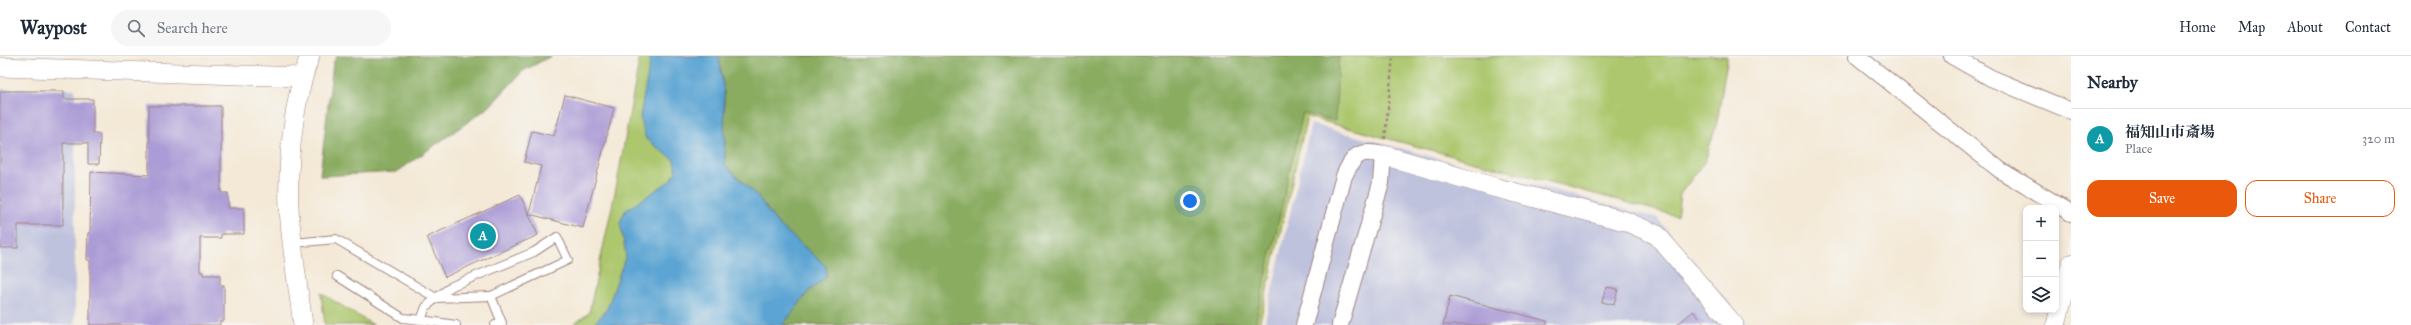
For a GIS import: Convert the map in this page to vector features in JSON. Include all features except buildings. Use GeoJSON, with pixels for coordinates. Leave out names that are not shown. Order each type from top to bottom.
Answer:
{"type":"FeatureCollection","features":[{"type":"Feature","properties":{"kind":"street"},"geometry":{"type":"LineString","coordinates":[[303,325],[289,206],[292,144],[302,77],[310,56]]}},
{"type":"Feature","properties":{"kind":"street"},"geometry":{"type":"LineString","coordinates":[[1858,56],[2000,170],[2071,213]]}},
{"type":"Feature","properties":{"kind":"street"},"geometry":{"type":"LineString","coordinates":[[1952,56],[1991,78],[2071,110]]}},
{"type":"Feature","properties":{"kind":"street"},"geometry":{"type":"LineString","coordinates":[[0,67],[302,77]]}},
{"type":"Feature","properties":{"kind":"street"},"geometry":{"type":"LineString","coordinates":[[1304,325],[1344,176],[1352,159],[1367,151],[1497,188],[1625,221],[1657,234],[1734,325]]}},
{"type":"Feature","properties":{"kind":"street"},"geometry":{"type":"LineString","coordinates":[[1340,325],[1381,183],[1383,155]]}},
{"type":"Feature","properties":{"kind":"street"},"geometry":{"type":"LineString","coordinates":[[2056,325],[2071,264]]}},
{"type":"Feature","properties":{"kind":"lane"},"geometry":{"type":"LineString","coordinates":[[294,243],[336,239],[436,298],[491,296],[568,260],[557,237],[534,252],[452,286],[436,298],[426,307],[421,320]]}},
{"type":"Feature","properties":{"kind":"lane"},"geometry":{"type":"LineString","coordinates":[[337,276],[403,318],[456,325]]}},
{"type":"Feature","properties":{"kind":"lane"},"geometry":{"type":"LineString","coordinates":[[491,296],[502,324],[495,325]]}},
{"type":"Feature","properties":{"kind":"path"},"geometry":{"type":"LineString","coordinates":[[1383,155],[1392,56]]}},
{"type":"Feature","properties":{"kind":"shaded area"},"geometry":{"type":"Polygon","coordinates":[[[0,89],[75,89],[75,325],[0,325],[0,89]]]}},
{"type":"Feature","properties":{"kind":"shaded area"},"geometry":{"type":"Polygon","coordinates":[[[1311,124],[1657,218],[1748,325],[1264,325],[1311,124]]]}},
{"type":"Feature","properties":{"kind":"green space"},"geometry":{"type":"Polygon","coordinates":[[[337,56],[551,56],[523,71],[489,107],[397,172],[323,176],[320,175],[333,63],[337,56]]]}},
{"type":"Feature","properties":{"kind":"green space"},"geometry":{"type":"Polygon","coordinates":[[[640,56],[1727,56],[1727,61],[1717,122],[1705,161],[1680,194],[1677,216],[1307,117],[1259,325],[573,325],[589,313],[617,183],[640,56]]]}},
{"type":"Feature","properties":{"kind":"green space"},"geometry":{"type":"Polygon","coordinates":[[[719,56],[1339,56],[1335,121],[1303,113],[1255,325],[783,325],[808,292],[826,277],[826,266],[777,223],[758,197],[725,165],[724,93],[719,56]]]}},
{"type":"Feature","properties":{"kind":"green space"},"geometry":{"type":"Polygon","coordinates":[[[321,293],[370,323],[374,325],[325,325],[321,293]]]}},
{"type":"Feature","properties":{"kind":"water"},"geometry":{"type":"Polygon","coordinates":[[[651,56],[719,56],[724,93],[725,165],[758,197],[777,223],[826,266],[826,277],[808,292],[783,325],[593,325],[607,309],[626,255],[620,222],[625,211],[671,180],[676,171],[674,160],[646,139],[640,117],[651,56]]]}},
{"type":"Feature","properties":{"kind":"place","name":"福知山市斎場"},"geometry":{"type":"Point","coordinates":[483,236]}}]}
